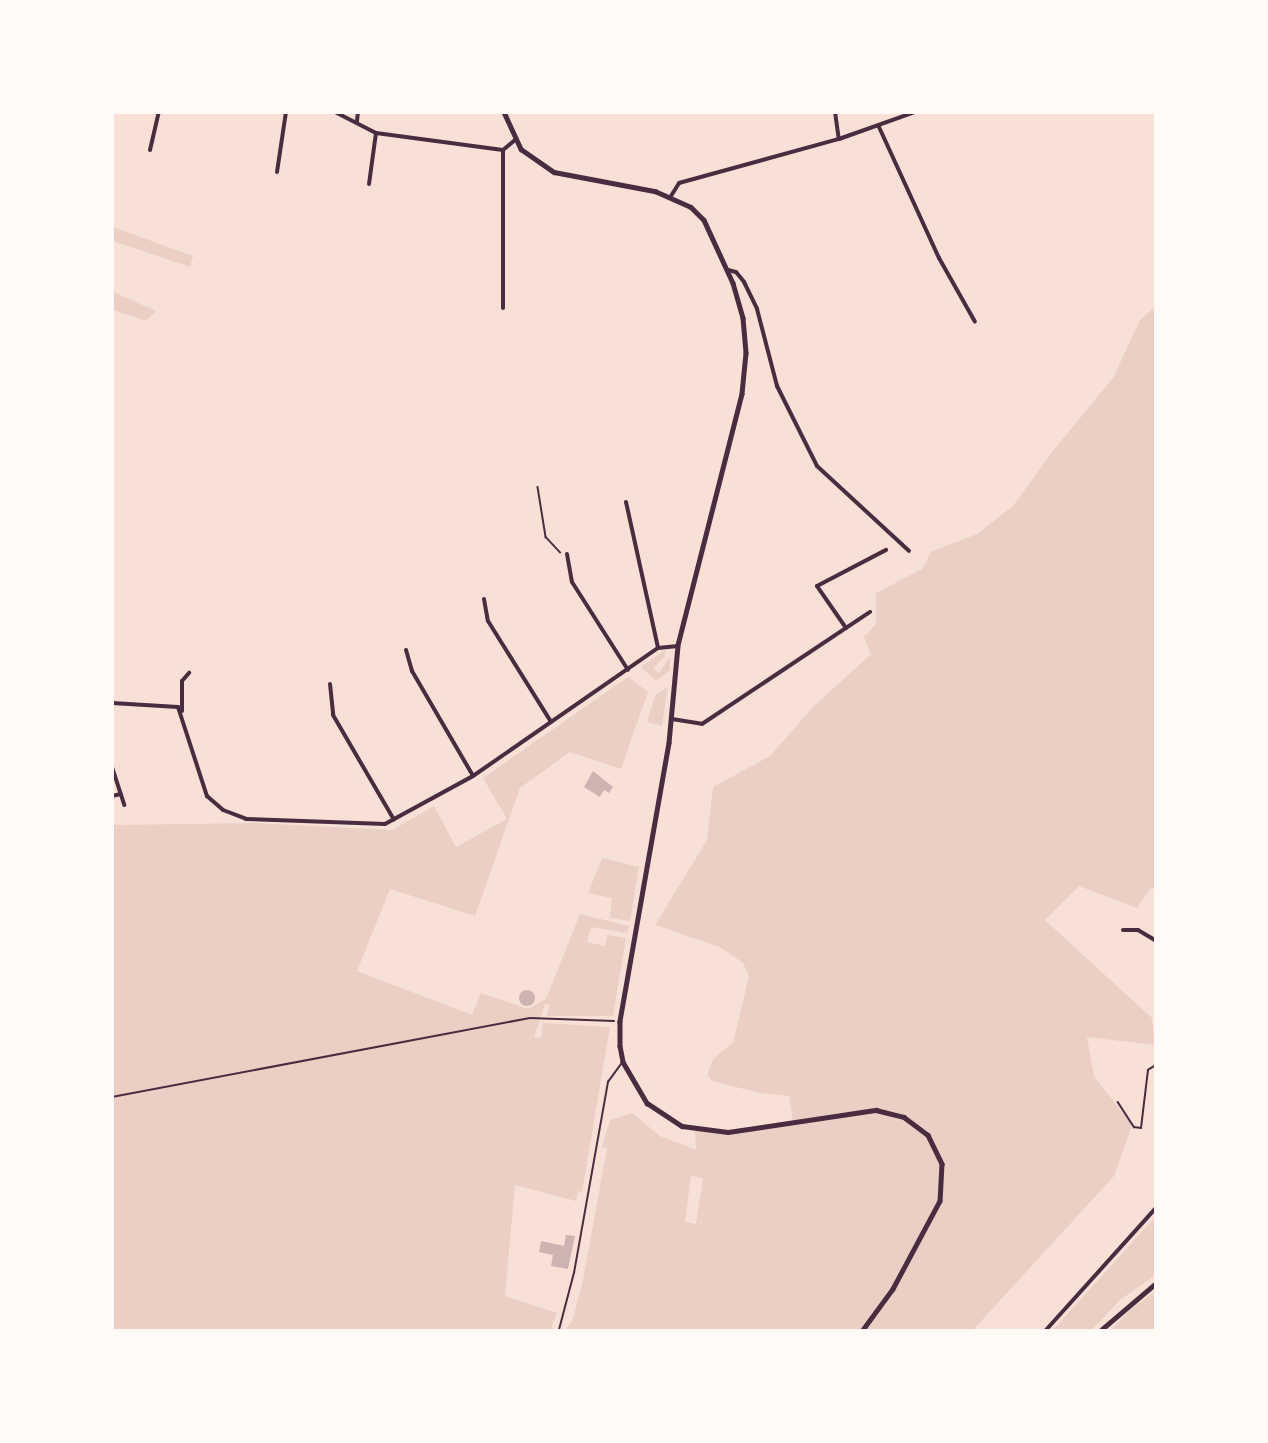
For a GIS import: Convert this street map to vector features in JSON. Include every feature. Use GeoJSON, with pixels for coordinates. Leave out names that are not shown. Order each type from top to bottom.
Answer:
{"type":"FeatureCollection","features":[{"type":"Feature","properties":{"kind":"street"},"geometry":{"type":"LineString","coordinates":[[150,150],[159,112]]}},
{"type":"Feature","properties":{"kind":"street"},"geometry":{"type":"LineString","coordinates":[[277,172],[286,112]]}},
{"type":"Feature","properties":{"kind":"street"},"geometry":{"type":"LineString","coordinates":[[335,112],[357,121],[376,133],[503,150],[515,140]]}},
{"type":"Feature","properties":{"kind":"street"},"geometry":{"type":"LineString","coordinates":[[357,121],[358,112]]}},
{"type":"Feature","properties":{"kind":"street"},"geometry":{"type":"LineString","coordinates":[[504,112],[515,140],[528,156],[554,172],[671,196],[704,220],[728,270],[743,318],[746,353],[742,394],[678,646],[674,707],[620,1022],[623,1062],[647,1103],[670,1120],[695,1129],[728,1132],[876,1110],[904,1117],[928,1135],[942,1164],[940,1201],[893,1289],[863,1330]]}},
{"type":"Feature","properties":{"kind":"street"},"geometry":{"type":"LineString","coordinates":[[835,112],[839,139]]}},
{"type":"Feature","properties":{"kind":"street"},"geometry":{"type":"LineString","coordinates":[[671,196],[679,183],[879,127],[915,112]]}},
{"type":"Feature","properties":{"kind":"street"},"geometry":{"type":"LineString","coordinates":[[879,127],[939,258],[975,322]]}},
{"type":"Feature","properties":{"kind":"street"},"geometry":{"type":"LineString","coordinates":[[369,184],[376,133]]}},
{"type":"Feature","properties":{"kind":"street"},"geometry":{"type":"LineString","coordinates":[[503,150],[503,308]]}},
{"type":"Feature","properties":{"kind":"street"},"geometry":{"type":"LineString","coordinates":[[728,270],[736,272],[744,282],[757,309],[777,386],[817,466],[909,551]]}},
{"type":"Feature","properties":{"kind":"street"},"geometry":{"type":"LineString","coordinates":[[626,502],[658,648]]}},
{"type":"Feature","properties":{"kind":"street"},"geometry":{"type":"LineString","coordinates":[[846,628],[817,586],[886,550]]}},
{"type":"Feature","properties":{"kind":"street"},"geometry":{"type":"LineString","coordinates":[[567,554],[572,582],[628,670]]}},
{"type":"Feature","properties":{"kind":"street"},"geometry":{"type":"LineString","coordinates":[[484,599],[488,621],[552,722]]}},
{"type":"Feature","properties":{"kind":"street"},"geometry":{"type":"LineString","coordinates":[[672,719],[702,724],[870,612]]}},
{"type":"Feature","properties":{"kind":"street"},"geometry":{"type":"LineString","coordinates":[[189,673],[182,681],[182,712],[207,796],[223,810],[246,819],[378,824],[394,820],[473,776],[658,648],[678,646]]}},
{"type":"Feature","properties":{"kind":"street"},"geometry":{"type":"LineString","coordinates":[[406,650],[412,671],[473,776]]}},
{"type":"Feature","properties":{"kind":"street"},"geometry":{"type":"LineString","coordinates":[[330,684],[333,715],[394,820]]}},
{"type":"Feature","properties":{"kind":"street"},"geometry":{"type":"LineString","coordinates":[[112,703],[171,704],[182,712]]}},
{"type":"Feature","properties":{"kind":"street"},"geometry":{"type":"LineString","coordinates":[[112,767],[124,805]]}},
{"type":"Feature","properties":{"kind":"street"},"geometry":{"type":"LineString","coordinates":[[112,796],[121,794]]}},
{"type":"Feature","properties":{"kind":"street"},"geometry":{"type":"LineString","coordinates":[[1123,930],[1138,930],[1155,941]]}},
{"type":"Feature","properties":{"kind":"street"},"geometry":{"type":"LineString","coordinates":[[1046,1330],[1155,1208]]}},
{"type":"Feature","properties":{"kind":"street"},"geometry":{"type":"LineString","coordinates":[[1101,1330],[1125,1306],[1155,1283]]}},
{"type":"Feature","properties":{"kind":"lane"},"geometry":{"type":"LineString","coordinates":[[559,1330],[577,1259],[608,1082],[623,1062]]}},
{"type":"Feature","properties":{"kind":"lane"},"geometry":{"type":"LineString","coordinates":[[1118,1102],[1134,1127],[1141,1128],[1148,1070],[1155,1065]]}},
{"type":"Feature","properties":{"kind":"path"},"geometry":{"type":"LineString","coordinates":[[538,487],[546,537],[551,546],[567,554]]}},
{"type":"Feature","properties":{"kind":"path"},"geometry":{"type":"LineString","coordinates":[[112,1097],[530,1018],[614,1021]]}},
{"type":"Feature","properties":{"kind":"shaded area"},"geometry":{"type":"Polygon","coordinates":[[[113,227],[193,256],[190,267],[113,241],[113,227]]]}},
{"type":"Feature","properties":{"kind":"shaded area"},"geometry":{"type":"Polygon","coordinates":[[[113,292],[156,311],[146,321],[113,310],[113,292]]]}},
{"type":"Feature","properties":{"kind":"shaded area"},"geometry":{"type":"Polygon","coordinates":[[[1155,307],[1155,890],[1151,887],[1137,908],[1079,886],[1045,920],[1152,1018],[1155,1045],[1087,1037],[1094,1076],[1132,1125],[1114,1176],[973,1330],[565,1330],[572,1322],[583,1280],[607,1148],[602,1147],[610,1120],[632,1113],[660,1136],[696,1150],[695,1129],[713,1132],[793,1122],[789,1096],[760,1093],[712,1081],[707,1075],[714,1058],[733,1043],[749,976],[743,963],[720,947],[655,925],[707,840],[713,787],[770,756],[814,706],[871,654],[864,637],[876,624],[876,593],[922,569],[931,552],[977,534],[1013,506],[1052,452],[1113,378],[1140,320],[1155,307]],[[691,1176],[685,1222],[696,1224],[703,1178],[691,1176]]]}},
{"type":"Feature","properties":{"kind":"shaded area"},"geometry":{"type":"Polygon","coordinates":[[[665,650],[665,656],[653,668],[659,673],[670,656],[670,670],[656,681],[641,667],[665,650]]]}},
{"type":"Feature","properties":{"kind":"shaded area"},"geometry":{"type":"Polygon","coordinates":[[[628,677],[648,692],[621,769],[570,752],[520,788],[475,916],[390,889],[357,971],[472,1015],[481,993],[528,1009],[546,999],[580,914],[629,926],[627,933],[591,927],[587,942],[605,946],[607,935],[626,938],[613,1016],[547,1016],[549,1005],[545,1004],[534,1037],[541,1038],[543,1023],[610,1027],[582,1192],[578,1191],[576,1201],[515,1185],[505,1296],[557,1313],[550,1330],[113,1330],[112,825],[255,823],[392,830],[434,806],[456,847],[507,819],[483,778],[628,677]]]}},
{"type":"Feature","properties":{"kind":"shaded area"},"geometry":{"type":"Polygon","coordinates":[[[668,687],[662,726],[647,722],[655,695],[668,687]]]}},
{"type":"Feature","properties":{"kind":"shaded area"},"geometry":{"type":"Polygon","coordinates":[[[602,858],[639,867],[630,921],[610,918],[612,898],[588,893],[602,858]]]}},
{"type":"Feature","properties":{"kind":"shaded area"},"geometry":{"type":"Polygon","coordinates":[[[1155,1217],[1155,1275],[1120,1300],[1092,1330],[1053,1330],[1155,1217]]]}},
{"type":"Feature","properties":{"kind":"shaded area"},"geometry":{"type":"Polygon","coordinates":[[[1155,1291],[1155,1330],[1111,1330],[1129,1311],[1155,1291]]]}},
{"type":"Feature","properties":{"kind":"building"},"geometry":{"type":"Polygon","coordinates":[[[593,771],[613,787],[609,793],[604,790],[600,797],[584,787],[593,771]]]}},
{"type":"Feature","properties":{"kind":"building"},"geometry":{"type":"Polygon","coordinates":[[[524,990],[530,990],[535,998],[533,1004],[524,1006],[519,1001],[519,995],[524,990]]]}},
{"type":"Feature","properties":{"kind":"building"},"geometry":{"type":"Polygon","coordinates":[[[566,1235],[575,1236],[568,1269],[551,1266],[553,1255],[539,1252],[541,1241],[564,1246],[566,1235]]]}}]}
